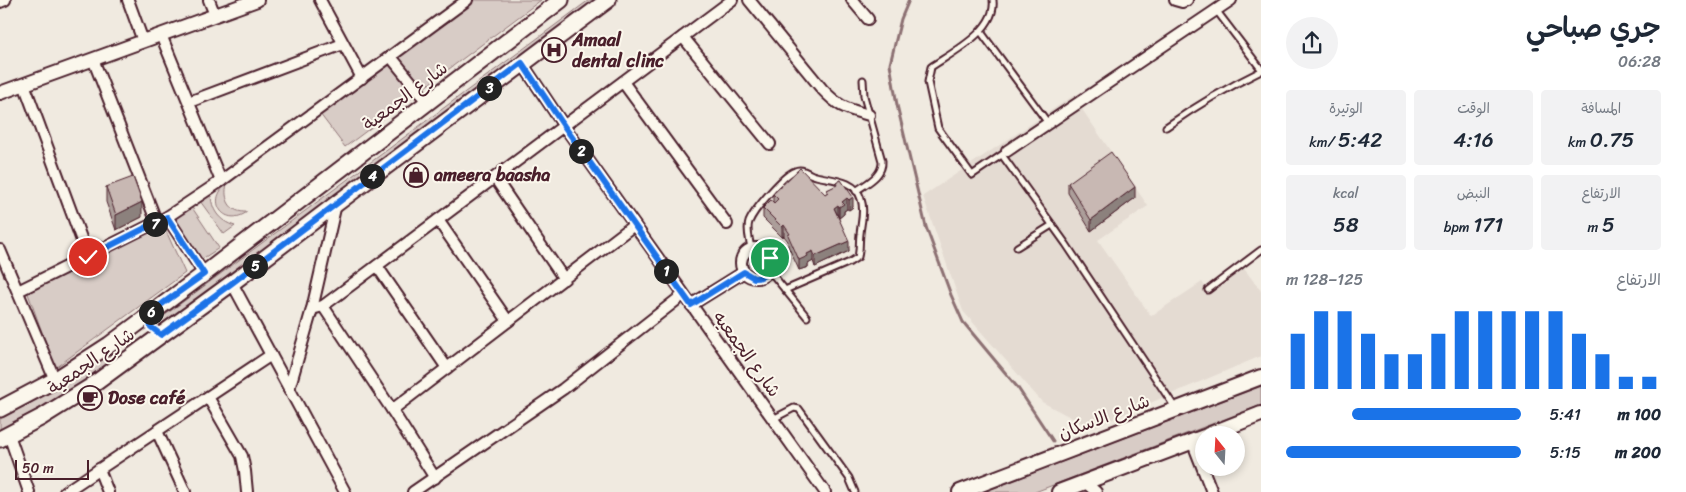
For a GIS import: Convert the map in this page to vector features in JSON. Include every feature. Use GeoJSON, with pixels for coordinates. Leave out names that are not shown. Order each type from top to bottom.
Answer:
{"type":"FeatureCollection","features":[{"type":"Feature","properties":{"kind":"main road","name":"شارع الجمعية"},"geometry":{"type":"LineString","coordinates":[[0,409],[55,380],[109,345],[561,0]]}},
{"type":"Feature","properties":{"kind":"main road","name":"شارع الجمعية"},"geometry":{"type":"LineString","coordinates":[[5,437],[67,402],[122,364],[608,0]]}},
{"type":"Feature","properties":{"kind":"main road"},"geometry":{"type":"LineString","coordinates":[[148,314],[151,327],[161,335]]}},
{"type":"Feature","properties":{"kind":"main road"},"geometry":{"type":"LineString","coordinates":[[109,345],[119,352],[122,364]]}},
{"type":"Feature","properties":{"kind":"main road","name":"شارع الاسكان"},"geometry":{"type":"LineString","coordinates":[[960,492],[1261,377]]}},
{"type":"Feature","properties":{"kind":"main road"},"geometry":{"type":"LineString","coordinates":[[1231,426],[1261,414]]}},
{"type":"Feature","properties":{"kind":"main road"},"geometry":{"type":"LineString","coordinates":[[1060,492],[1195,440]]}},
{"type":"Feature","properties":{"kind":"street"},"geometry":{"type":"LineString","coordinates":[[0,2],[4,0]]}},
{"type":"Feature","properties":{"kind":"street"},"geometry":{"type":"LineString","coordinates":[[128,0],[143,41]]}},
{"type":"Feature","properties":{"kind":"street"},"geometry":{"type":"LineString","coordinates":[[209,0],[215,15]]}},
{"type":"Feature","properties":{"kind":"street"},"geometry":{"type":"LineString","coordinates":[[0,93],[257,0]]}},
{"type":"Feature","properties":{"kind":"street"},"geometry":{"type":"LineString","coordinates":[[320,0],[362,78]]}},
{"type":"Feature","properties":{"kind":"street"},"geometry":{"type":"LineString","coordinates":[[18,291],[167,217],[221,181],[467,0]]}},
{"type":"Feature","properties":{"kind":"street"},"geometry":{"type":"LineString","coordinates":[[312,309],[323,306],[732,0]]}},
{"type":"Feature","properties":{"kind":"street"},"geometry":{"type":"LineString","coordinates":[[749,0],[834,101],[844,108],[869,114]]}},
{"type":"Feature","properties":{"kind":"street"},"geometry":{"type":"LineString","coordinates":[[852,0],[868,19]]}},
{"type":"Feature","properties":{"kind":"street"},"geometry":{"type":"LineString","coordinates":[[1175,0],[1182,2],[1187,0]]}},
{"type":"Feature","properties":{"kind":"street"},"geometry":{"type":"LineString","coordinates":[[1005,153],[1232,0]]}},
{"type":"Feature","properties":{"kind":"street"},"geometry":{"type":"LineString","coordinates":[[161,35],[221,181]]}},
{"type":"Feature","properties":{"kind":"street"},"geometry":{"type":"LineString","coordinates":[[683,37],[770,144]]}},
{"type":"Feature","properties":{"kind":"street"},"geometry":{"type":"LineString","coordinates":[[189,102],[343,44]]}},
{"type":"Feature","properties":{"kind":"street"},"geometry":{"type":"LineString","coordinates":[[391,57],[428,102]]}},
{"type":"Feature","properties":{"kind":"street"},"geometry":{"type":"LineString","coordinates":[[93,59],[156,223]]}},
{"type":"Feature","properties":{"kind":"street","name":"شارع الجمعيه"},"geometry":{"type":"LineString","coordinates":[[522,63],[683,295],[825,492]]}},
{"type":"Feature","properties":{"kind":"street"},"geometry":{"type":"LineString","coordinates":[[623,82],[727,224]]}},
{"type":"Feature","properties":{"kind":"street"},"geometry":{"type":"LineString","coordinates":[[24,84],[88,257]]}},
{"type":"Feature","properties":{"kind":"street"},"geometry":{"type":"LineString","coordinates":[[495,178],[564,278]]}},
{"type":"Feature","properties":{"kind":"street"},"geometry":{"type":"LineString","coordinates":[[290,389],[312,309],[336,204]]}},
{"type":"Feature","properties":{"kind":"street"},"geometry":{"type":"LineString","coordinates":[[167,217],[204,274]]}},
{"type":"Feature","properties":{"kind":"street"},"geometry":{"type":"LineString","coordinates":[[438,220],[508,321]]}},
{"type":"Feature","properties":{"kind":"street"},"geometry":{"type":"LineString","coordinates":[[392,410],[634,225]]}},
{"type":"Feature","properties":{"kind":"street"},"geometry":{"type":"LineString","coordinates":[[759,248],[768,254],[771,263],[769,270],[759,278],[749,277],[740,265],[740,260],[745,252],[759,248]]}},
{"type":"Feature","properties":{"kind":"street"},"geometry":{"type":"LineString","coordinates":[[0,250],[55,380]]}},
{"type":"Feature","properties":{"kind":"street"},"geometry":{"type":"LineString","coordinates":[[377,266],[447,368]]}},
{"type":"Feature","properties":{"kind":"street"},"geometry":{"type":"LineString","coordinates":[[691,305],[744,272]]}},
{"type":"Feature","properties":{"kind":"street"},"geometry":{"type":"LineString","coordinates":[[232,283],[346,492]]}},
{"type":"Feature","properties":{"kind":"street"},"geometry":{"type":"LineString","coordinates":[[413,492],[563,389],[683,295]]}},
{"type":"Feature","properties":{"kind":"street"},"geometry":{"type":"LineString","coordinates":[[323,306],[392,410],[434,478]]}},
{"type":"Feature","properties":{"kind":"street"},"geometry":{"type":"LineString","coordinates":[[65,492],[271,355]]}},
{"type":"Feature","properties":{"kind":"street"},"geometry":{"type":"LineString","coordinates":[[208,397],[242,456],[247,492]]}},
{"type":"Feature","properties":{"kind":"street"},"geometry":{"type":"LineString","coordinates":[[157,431],[184,492]]}},
{"type":"Feature","properties":{"kind":"street"},"geometry":{"type":"LineString","coordinates":[[5,437],[29,492]]}},
{"type":"Feature","properties":{"kind":"street"},"geometry":{"type":"LineString","coordinates":[[99,470],[108,492]]}},
{"type":"Feature","properties":{"kind":"street"},"geometry":{"type":"LineString","coordinates":[[1208,476],[1212,492]]}},
{"type":"Feature","properties":{"kind":"street"},"geometry":{"type":"LineString","coordinates":[[1084,482],[1096,492]]}},
{"type":"Feature","properties":{"kind":"lane"},"geometry":{"type":"LineString","coordinates":[[993,0],[994,9],[990,21],[981,32],[931,67],[928,82],[938,128],[972,175],[1005,153],[1176,410]]}},
{"type":"Feature","properties":{"kind":"lane"},"geometry":{"type":"LineString","coordinates":[[1166,127],[1190,110],[1261,70],[1216,10]]}},
{"type":"Feature","properties":{"kind":"lane"},"geometry":{"type":"LineString","coordinates":[[981,32],[1048,123]]}},
{"type":"Feature","properties":{"kind":"lane"},"geometry":{"type":"LineString","coordinates":[[856,191],[879,174],[882,168],[882,161],[864,96],[863,80]]}},
{"type":"Feature","properties":{"kind":"lane"},"geometry":{"type":"LineString","coordinates":[[751,249],[747,229],[749,222],[762,202],[787,175],[795,170],[802,170],[814,176],[849,184],[856,191],[861,198],[863,213],[858,257],[785,290]]}},
{"type":"Feature","properties":{"kind":"lane"},"geometry":{"type":"LineString","coordinates":[[1017,247],[1052,225]]}},
{"type":"Feature","properties":{"kind":"lane"},"geometry":{"type":"LineString","coordinates":[[1208,290],[1261,250]]}},
{"type":"Feature","properties":{"kind":"lane"},"geometry":{"type":"LineString","coordinates":[[769,270],[806,316]]}},
{"type":"Feature","properties":{"kind":"lane"},"geometry":{"type":"LineString","coordinates":[[773,419],[794,408],[799,409],[849,478],[855,492]]}},
{"type":"Feature","properties":{"kind":"shaded area"},"geometry":{"type":"Polygon","coordinates":[[[463,0],[541,0],[345,147],[317,110],[463,0]]]}},
{"type":"Feature","properties":{"kind":"shaded area"},"geometry":{"type":"Polygon","coordinates":[[[589,0],[602,0],[158,329],[154,327],[153,324],[589,0]]]}},
{"type":"Feature","properties":{"kind":"shaded area"},"geometry":{"type":"Polygon","coordinates":[[[1073,96],[1148,206],[1098,240],[1151,316],[1202,282],[1207,289],[1242,266],[1261,291],[1261,356],[1091,428],[1042,402],[963,311],[923,196],[1073,96]]]}},
{"type":"Feature","properties":{"kind":"shaded area"},"geometry":{"type":"Polygon","coordinates":[[[227,184],[226,195],[229,204],[236,210],[247,212],[232,217],[225,215],[220,210],[218,198],[227,184]]]}},
{"type":"Feature","properties":{"kind":"shaded area"},"geometry":{"type":"Polygon","coordinates":[[[211,193],[214,210],[220,218],[235,226],[224,234],[200,201],[211,193]]]}},
{"type":"Feature","properties":{"kind":"shaded area"},"geometry":{"type":"Polygon","coordinates":[[[189,203],[219,248],[199,261],[169,216],[189,203]]]}},
{"type":"Feature","properties":{"kind":"shaded area"},"geometry":{"type":"Polygon","coordinates":[[[162,222],[185,273],[55,368],[26,288],[162,222]]]}},
{"type":"Feature","properties":{"kind":"shaded area"},"geometry":{"type":"Polygon","coordinates":[[[107,355],[112,363],[69,392],[0,430],[0,419],[66,384],[107,355]]]}},
{"type":"Feature","properties":{"kind":"shaded area"},"geometry":{"type":"Polygon","coordinates":[[[1261,386],[1261,405],[1206,426],[1195,426],[1195,430],[1035,492],[983,492],[1261,386]]]}},
{"type":"Feature","properties":{"kind":"building"},"geometry":{"type":"Polygon","coordinates":[[[1111,152],[1135,187],[1091,220],[1068,183],[1111,152]]]}},
{"type":"Feature","properties":{"kind":"building"},"geometry":{"type":"Polygon","coordinates":[[[800,168],[825,194],[828,192],[827,190],[837,185],[836,183],[841,180],[853,197],[849,200],[847,198],[842,202],[844,204],[834,208],[849,241],[815,256],[813,251],[807,254],[808,256],[799,260],[788,235],[790,234],[784,225],[782,227],[763,208],[771,200],[774,203],[778,199],[773,194],[800,168]]]}},
{"type":"Feature","properties":{"kind":"building"},"geometry":{"type":"Polygon","coordinates":[[[133,177],[142,202],[116,215],[106,187],[133,177]]]}},
{"type":"Feature","properties":{"kind":"waterway"},"geometry":{"type":"LineString","coordinates":[[909,0],[901,19],[890,64],[897,105],[926,227],[963,322],[1018,388],[1053,441]]}},
{"type":"Feature","properties":{"kind":"place","name":"Amaal dental clinc"},"geometry":{"type":"Point","coordinates":[554,50]}},
{"type":"Feature","properties":{"kind":"place","name":"ameera baasha"},"geometry":{"type":"Point","coordinates":[416,175]}},
{"type":"Feature","properties":{"kind":"place","name":"Dose café"},"geometry":{"type":"Point","coordinates":[90,398]}},
{"type":"Feature","properties":{"kind":"route"},"geometry":{"type":"LineString","coordinates":[[88,257],[167,217],[204,274],[148,314],[151,327],[161,335],[522,63],[564,126],[691,305],[744,272],[749,277],[759,278],[763,276],[770,268],[770,258]]}}]}
